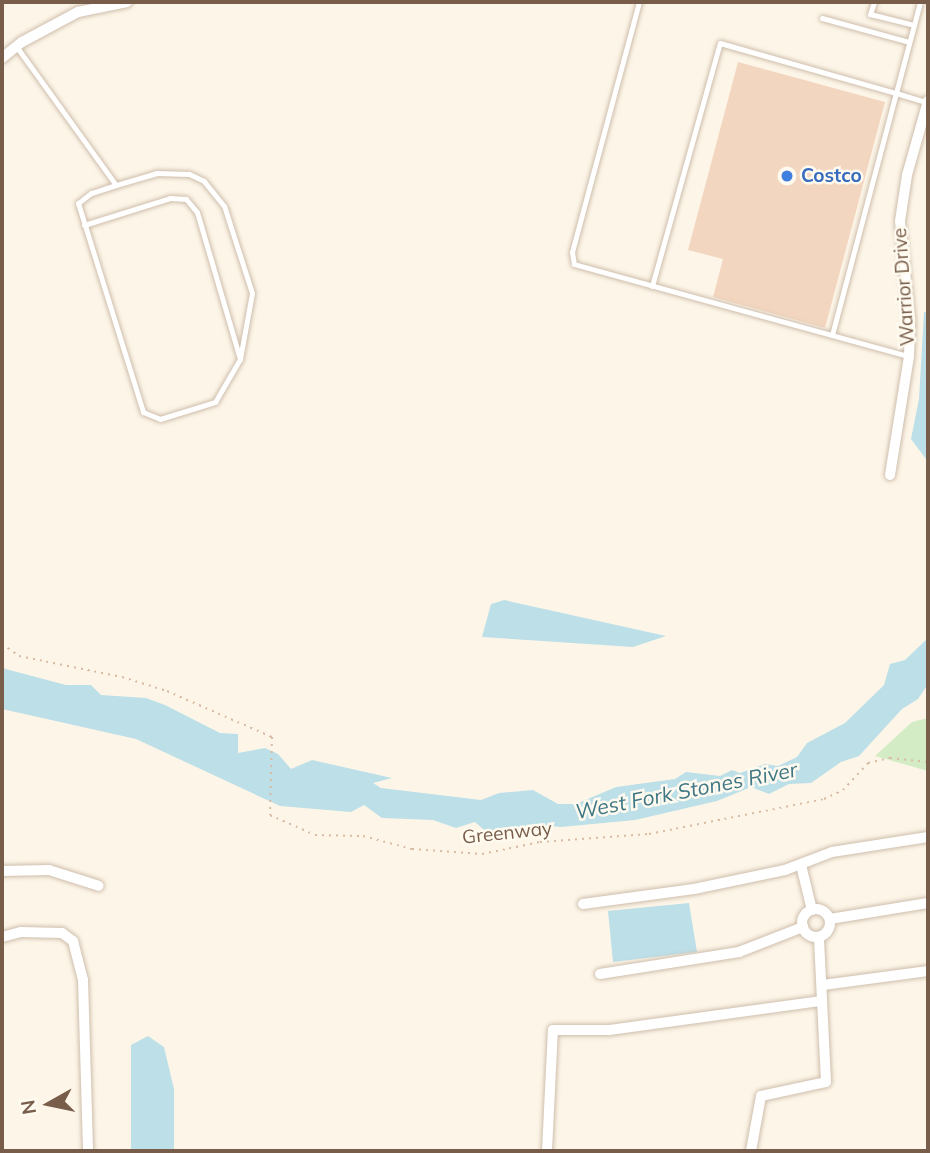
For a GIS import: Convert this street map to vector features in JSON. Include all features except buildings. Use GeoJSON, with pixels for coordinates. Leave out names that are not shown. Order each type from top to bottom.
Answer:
{"type":"FeatureCollection","features":[{"type":"Feature","properties":{"kind":"street"},"geometry":{"type":"LineString","coordinates":[[2,58],[16,46],[78,12],[127,2]]}},
{"type":"Feature","properties":{"kind":"street","name":"Warrior Drive"},"geometry":{"type":"LineString","coordinates":[[890,475],[909,356],[900,221],[907,175],[928,102]]}},
{"type":"Feature","properties":{"kind":"street"},"geometry":{"type":"LineString","coordinates":[[583,904],[694,888],[785,870],[832,852],[928,837]]}},
{"type":"Feature","properties":{"kind":"street"},"geometry":{"type":"LineString","coordinates":[[801,865],[812,910]]}},
{"type":"Feature","properties":{"kind":"street"},"geometry":{"type":"LineString","coordinates":[[2,871],[49,870],[99,886]]}},
{"type":"Feature","properties":{"kind":"street"},"geometry":{"type":"LineString","coordinates":[[830,919],[928,903]]}},
{"type":"Feature","properties":{"kind":"street"},"geometry":{"type":"LineString","coordinates":[[803,927],[804,916],[812,910],[820,910],[830,919]]}},
{"type":"Feature","properties":{"kind":"street"},"geometry":{"type":"LineString","coordinates":[[819,937],[829,929],[830,919]]}},
{"type":"Feature","properties":{"kind":"street"},"geometry":{"type":"LineString","coordinates":[[803,927],[819,937]]}},
{"type":"Feature","properties":{"kind":"street"},"geometry":{"type":"LineString","coordinates":[[600,974],[739,952],[803,927]]}},
{"type":"Feature","properties":{"kind":"street"},"geometry":{"type":"LineString","coordinates":[[2,937],[45,932],[62,933],[72,941],[83,980],[88,1151]]}},
{"type":"Feature","properties":{"kind":"street"},"geometry":{"type":"LineString","coordinates":[[751,1151],[761,1096],[825,1082],[819,937]]}},
{"type":"Feature","properties":{"kind":"street"},"geometry":{"type":"LineString","coordinates":[[823,985],[928,971]]}},
{"type":"Feature","properties":{"kind":"street"},"geometry":{"type":"LineString","coordinates":[[547,1151],[553,1030],[609,1030],[822,1001]]}},
{"type":"Feature","properties":{"kind":"lane"},"geometry":{"type":"LineString","coordinates":[[639,2],[572,257],[579,266],[909,356]]}},
{"type":"Feature","properties":{"kind":"lane"},"geometry":{"type":"LineString","coordinates":[[874,2],[870,13],[914,25]]}},
{"type":"Feature","properties":{"kind":"lane"},"geometry":{"type":"LineString","coordinates":[[832,335],[920,2]]}},
{"type":"Feature","properties":{"kind":"lane"},"geometry":{"type":"LineString","coordinates":[[822,18],[909,43]]}},
{"type":"Feature","properties":{"kind":"lane"},"geometry":{"type":"LineString","coordinates":[[652,286],[720,43],[928,102]]}},
{"type":"Feature","properties":{"kind":"lane"},"geometry":{"type":"LineString","coordinates":[[16,46],[116,185]]}},
{"type":"Feature","properties":{"kind":"lane"},"geometry":{"type":"LineString","coordinates":[[172,171],[189,173],[217,194],[252,293],[240,359],[215,402],[160,419],[148,417],[143,412],[78,203],[116,185],[172,171]]}},
{"type":"Feature","properties":{"kind":"lane"},"geometry":{"type":"LineString","coordinates":[[84,225],[170,198],[186,199],[197,212],[240,359]]}},
{"type":"Feature","properties":{"kind":"path","name":"Greenway"},"geometry":{"type":"LineString","coordinates":[[2,644],[19,656],[122,677],[167,691],[272,737],[270,815],[315,835],[363,836],[412,849],[481,854],[540,842],[649,834],[802,805],[834,795],[848,785],[864,766],[890,758],[928,762]]}},
{"type":"Feature","properties":{"kind":"green space"},"geometry":{"type":"Polygon","coordinates":[[[928,718],[928,771],[875,756],[912,722],[928,718]]]}},
{"type":"Feature","properties":{"kind":"water"},"geometry":{"type":"Polygon","coordinates":[[[924,312],[928,313],[926,459],[911,439],[919,399],[924,312]]]}},
{"type":"Feature","properties":{"kind":"water"},"geometry":{"type":"Polygon","coordinates":[[[504,600],[666,636],[633,647],[482,637],[491,604],[504,600]]]}},
{"type":"Feature","properties":{"kind":"water","name":"West Fork Stones River"},"geometry":{"type":"Polygon","coordinates":[[[928,638],[928,684],[918,699],[902,709],[859,756],[841,762],[811,783],[789,784],[769,794],[751,787],[717,801],[635,820],[561,827],[541,825],[491,836],[475,822],[456,828],[433,820],[382,818],[364,805],[351,812],[280,806],[136,739],[2,709],[2,668],[66,685],[91,685],[101,695],[146,698],[220,733],[238,734],[238,753],[265,748],[278,754],[291,769],[312,760],[392,778],[373,783],[381,788],[481,800],[499,793],[533,790],[558,804],[576,804],[616,787],[675,779],[686,772],[720,776],[732,770],[740,773],[765,764],[778,766],[797,757],[807,743],[845,723],[884,685],[890,664],[905,660],[928,638]]]}},
{"type":"Feature","properties":{"kind":"water"},"geometry":{"type":"Polygon","coordinates":[[[689,903],[697,952],[613,962],[608,911],[689,903]]]}},
{"type":"Feature","properties":{"kind":"water"},"geometry":{"type":"Polygon","coordinates":[[[148,1036],[164,1047],[174,1089],[174,1151],[131,1151],[131,1045],[148,1036]]]}},
{"type":"Feature","properties":{"kind":"place","name":"Costco"},"geometry":{"type":"Point","coordinates":[787,176]}}]}
